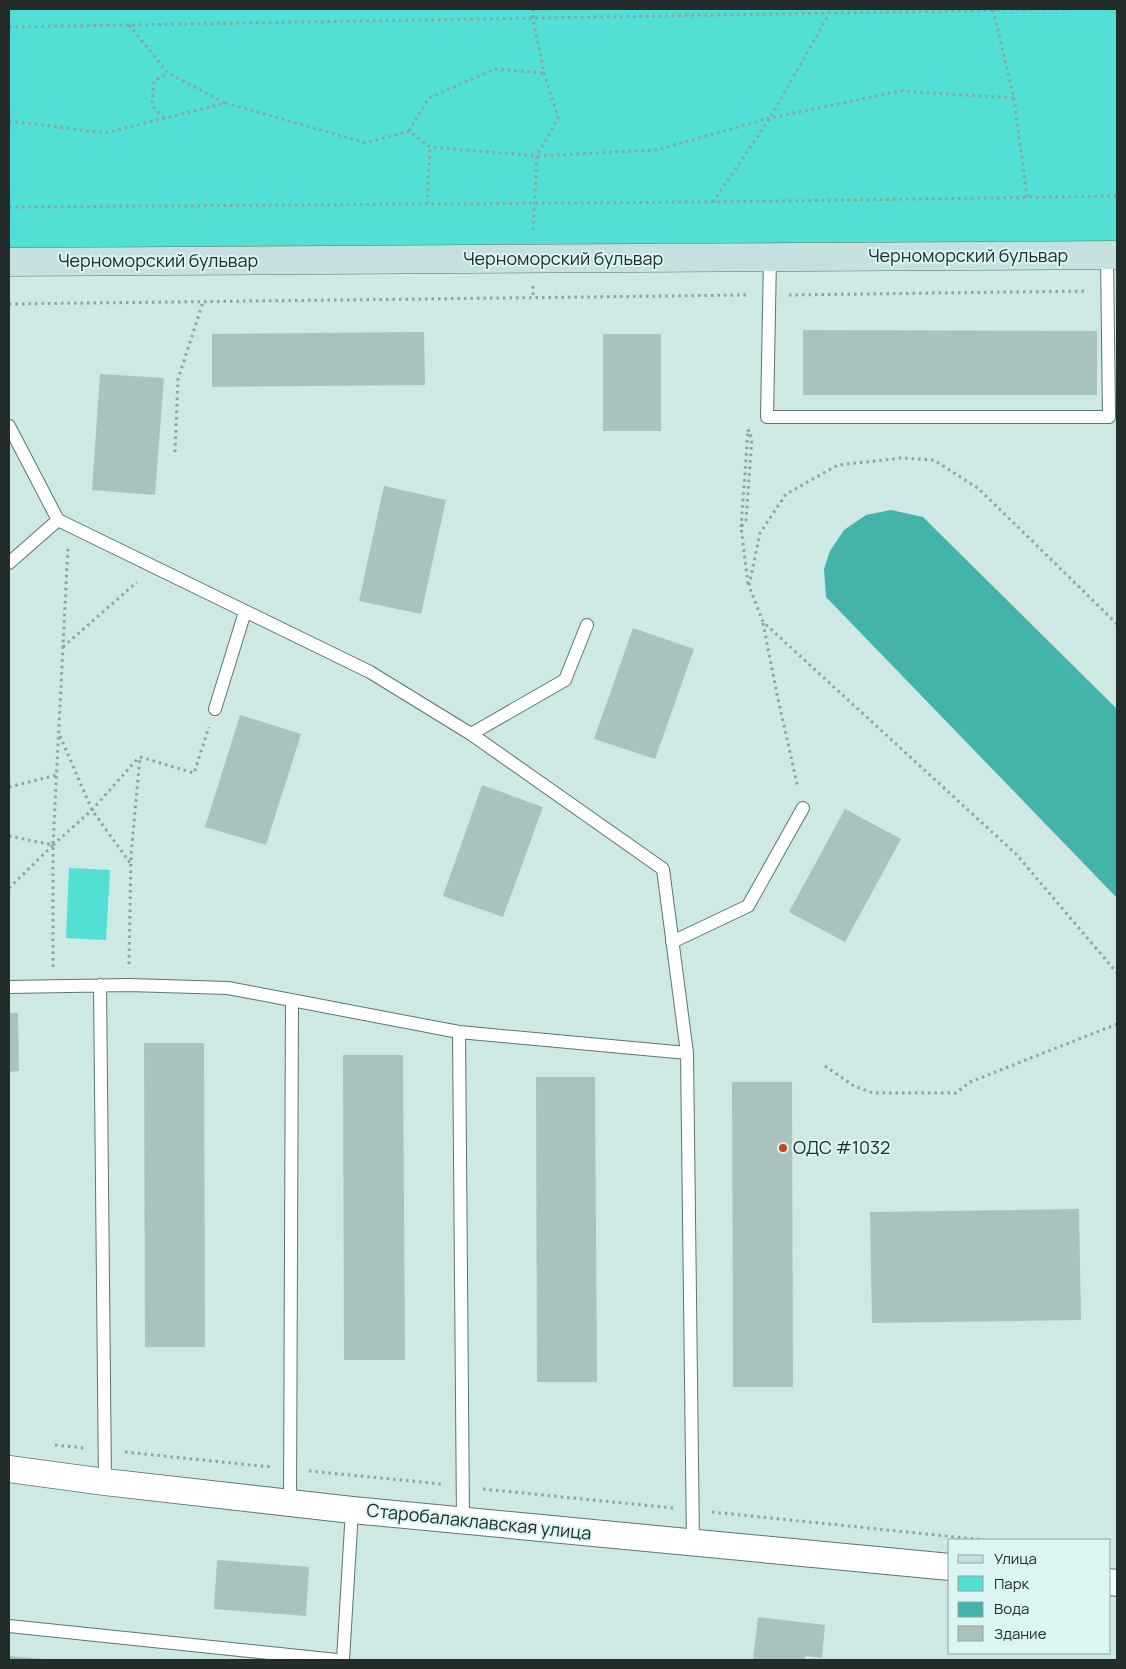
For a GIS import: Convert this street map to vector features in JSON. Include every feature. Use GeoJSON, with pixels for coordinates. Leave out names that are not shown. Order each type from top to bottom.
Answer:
{"type":"FeatureCollection","features":[{"type":"Feature","properties":{"kind":"street","name":"Черноморский бульвар"},"geometry":{"type":"LineString","coordinates":[[9,262],[1112,255]]}},
{"type":"Feature","properties":{"kind":"street","name":"Старобалаклавская улица"},"geometry":{"type":"LineString","coordinates":[[9,1469],[105,1482],[352,1510],[948,1567]]}},
{"type":"Feature","properties":{"kind":"lane"},"geometry":{"type":"LineString","coordinates":[[770,257],[767,417],[1109,417],[1108,291],[1112,255]]}},
{"type":"Feature","properties":{"kind":"lane"},"geometry":{"type":"LineString","coordinates":[[9,426],[63,523],[370,672],[471,734],[663,869],[687,1054],[691,1510],[693,1543]]}},
{"type":"Feature","properties":{"kind":"lane"},"geometry":{"type":"LineString","coordinates":[[9,563],[63,523]]}},
{"type":"Feature","properties":{"kind":"lane"},"geometry":{"type":"LineString","coordinates":[[215,709],[245,612]]}},
{"type":"Feature","properties":{"kind":"lane"},"geometry":{"type":"LineString","coordinates":[[471,734],[565,680],[587,625]]}},
{"type":"Feature","properties":{"kind":"lane"},"geometry":{"type":"LineString","coordinates":[[672,942],[748,906],[803,808]]}},
{"type":"Feature","properties":{"kind":"lane"},"geometry":{"type":"LineString","coordinates":[[100,985],[105,1482]]}},
{"type":"Feature","properties":{"kind":"lane"},"geometry":{"type":"LineString","coordinates":[[9,987],[129,985],[228,988],[459,1032],[687,1054]]}},
{"type":"Feature","properties":{"kind":"lane"},"geometry":{"type":"LineString","coordinates":[[290,1502],[292,1000]]}},
{"type":"Feature","properties":{"kind":"lane"},"geometry":{"type":"LineString","coordinates":[[459,1032],[463,1520]]}},
{"type":"Feature","properties":{"kind":"lane"},"geometry":{"type":"LineString","coordinates":[[343,1660],[352,1510]]}},
{"type":"Feature","properties":{"kind":"lane"},"geometry":{"type":"LineString","coordinates":[[9,1626],[337,1660]]}},
{"type":"Feature","properties":{"kind":"path"},"geometry":{"type":"LineString","coordinates":[[533,9],[533,18],[544,73],[558,118],[537,156],[534,204]]}},
{"type":"Feature","properties":{"kind":"path"},"geometry":{"type":"LineString","coordinates":[[9,27],[1069,9]]}},
{"type":"Feature","properties":{"kind":"path"},"geometry":{"type":"LineString","coordinates":[[994,10],[1014,98],[1027,197]]}},
{"type":"Feature","properties":{"kind":"path"},"geometry":{"type":"LineString","coordinates":[[713,202],[770,118],[829,14]]}},
{"type":"Feature","properties":{"kind":"path"},"geometry":{"type":"LineString","coordinates":[[128,25],[168,73],[226,103],[366,143],[409,131],[429,98],[495,69],[544,73]]}},
{"type":"Feature","properties":{"kind":"path"},"geometry":{"type":"LineString","coordinates":[[164,118],[152,106],[154,81],[168,73]]}},
{"type":"Feature","properties":{"kind":"path"},"geometry":{"type":"LineString","coordinates":[[409,131],[430,147],[537,156],[656,150],[770,118],[900,91],[1014,98]]}},
{"type":"Feature","properties":{"kind":"path"},"geometry":{"type":"LineString","coordinates":[[9,121],[105,133],[226,103]]}},
{"type":"Feature","properties":{"kind":"path"},"geometry":{"type":"LineString","coordinates":[[427,204],[430,147]]}},
{"type":"Feature","properties":{"kind":"path"},"geometry":{"type":"LineString","coordinates":[[9,207],[534,204],[1117,196]]}},
{"type":"Feature","properties":{"kind":"path"},"geometry":{"type":"LineString","coordinates":[[9,304],[1108,291]]}},
{"type":"Feature","properties":{"kind":"path"},"geometry":{"type":"LineString","coordinates":[[175,452],[178,379],[203,302]]}},
{"type":"Feature","properties":{"kind":"path"},"geometry":{"type":"LineString","coordinates":[[767,417],[748,431],[752,438],[746,520],[741,527],[749,586],[763,622],[778,699],[803,808]]}},
{"type":"Feature","properties":{"kind":"path"},"geometry":{"type":"LineString","coordinates":[[749,586],[760,532],[786,494],[838,465],[902,458],[934,460],[979,489],[1117,624]]}},
{"type":"Feature","properties":{"kind":"path"},"geometry":{"type":"LineString","coordinates":[[53,986],[53,846],[63,647],[63,523]]}},
{"type":"Feature","properties":{"kind":"path"},"geometry":{"type":"LineString","coordinates":[[63,647],[154,568]]}},
{"type":"Feature","properties":{"kind":"path"},"geometry":{"type":"LineString","coordinates":[[763,622],[1016,854],[1117,973]]}},
{"type":"Feature","properties":{"kind":"path"},"geometry":{"type":"LineString","coordinates":[[140,757],[194,773],[215,709]]}},
{"type":"Feature","properties":{"kind":"path"},"geometry":{"type":"LineString","coordinates":[[59,733],[92,810],[130,863]]}},
{"type":"Feature","properties":{"kind":"path"},"geometry":{"type":"LineString","coordinates":[[9,888],[92,810],[140,757]]}},
{"type":"Feature","properties":{"kind":"path"},"geometry":{"type":"LineString","coordinates":[[129,985],[130,863],[140,757]]}},
{"type":"Feature","properties":{"kind":"path"},"geometry":{"type":"LineString","coordinates":[[9,787],[57,775]]}},
{"type":"Feature","properties":{"kind":"path"},"geometry":{"type":"LineString","coordinates":[[9,836],[53,846]]}},
{"type":"Feature","properties":{"kind":"path"},"geometry":{"type":"LineString","coordinates":[[825,1066],[854,1086],[873,1093],[956,1093],[970,1082],[1117,1024]]}},
{"type":"Feature","properties":{"kind":"path"},"geometry":{"type":"LineString","coordinates":[[47,1444],[975,1539]]}},
{"type":"Feature","properties":{"kind":"green space"},"geometry":{"type":"Polygon","coordinates":[[[9,9],[1117,9],[1117,242],[9,253],[9,9]]]}},
{"type":"Feature","properties":{"kind":"green space"},"geometry":{"type":"Polygon","coordinates":[[[69,868],[110,870],[106,940],[66,938],[69,868]]]}},
{"type":"Feature","properties":{"kind":"water"},"geometry":{"type":"Polygon","coordinates":[[[891,510],[923,517],[1117,709],[1117,898],[826,597],[824,569],[830,551],[844,530],[866,515],[891,510]]]}},
{"type":"Feature","properties":{"kind":"building"},"geometry":{"type":"Polygon","coordinates":[[[803,330],[1097,331],[1097,395],[803,395],[803,330]]]}},
{"type":"Feature","properties":{"kind":"building"},"geometry":{"type":"Polygon","coordinates":[[[424,332],[425,385],[212,387],[212,334],[424,332]]]}},
{"type":"Feature","properties":{"kind":"building"},"geometry":{"type":"Polygon","coordinates":[[[603,334],[661,334],[661,431],[603,431],[603,334]]]}},
{"type":"Feature","properties":{"kind":"building"},"geometry":{"type":"Polygon","coordinates":[[[100,374],[164,378],[155,495],[92,490],[100,374]]]}},
{"type":"Feature","properties":{"kind":"building"},"geometry":{"type":"Polygon","coordinates":[[[384,486],[446,500],[421,614],[359,601],[384,486]]]}},
{"type":"Feature","properties":{"kind":"building"},"geometry":{"type":"Polygon","coordinates":[[[633,628],[694,649],[655,759],[594,739],[633,628]]]}},
{"type":"Feature","properties":{"kind":"building"},"geometry":{"type":"Polygon","coordinates":[[[240,715],[301,734],[266,845],[205,827],[240,715]]]}},
{"type":"Feature","properties":{"kind":"building"},"geometry":{"type":"Polygon","coordinates":[[[482,785],[543,807],[503,917],[443,896],[482,785]]]}},
{"type":"Feature","properties":{"kind":"building"},"geometry":{"type":"Polygon","coordinates":[[[845,809],[901,839],[845,942],[789,912],[845,809]]]}},
{"type":"Feature","properties":{"kind":"building"},"geometry":{"type":"Polygon","coordinates":[[[9,1013],[18,1013],[19,1071],[9,1072],[9,1013]]]}},
{"type":"Feature","properties":{"kind":"building"},"geometry":{"type":"Polygon","coordinates":[[[144,1043],[204,1043],[205,1347],[145,1347],[144,1043]]]}},
{"type":"Feature","properties":{"kind":"building"},"geometry":{"type":"Polygon","coordinates":[[[343,1055],[403,1055],[405,1360],[344,1360],[343,1055]]]}},
{"type":"Feature","properties":{"kind":"building"},"geometry":{"type":"Polygon","coordinates":[[[536,1077],[595,1077],[597,1382],[537,1382],[536,1077]]]}},
{"type":"Feature","properties":{"kind":"building"},"geometry":{"type":"Polygon","coordinates":[[[732,1082],[792,1082],[793,1387],[733,1387],[732,1082]]]}},
{"type":"Feature","properties":{"kind":"building"},"geometry":{"type":"Polygon","coordinates":[[[1079,1209],[1081,1320],[872,1323],[870,1212],[1079,1209]]]}},
{"type":"Feature","properties":{"kind":"building"},"geometry":{"type":"Polygon","coordinates":[[[217,1560],[309,1567],[306,1616],[214,1609],[217,1560]]]}},
{"type":"Feature","properties":{"kind":"building"},"geometry":{"type":"Polygon","coordinates":[[[758,1617],[825,1625],[822,1658],[806,1656],[804,1660],[753,1660],[758,1617]]]}},
{"type":"Feature","properties":{"kind":"building"},"geometry":{"type":"Polygon","coordinates":[[[9,1656],[46,1659],[46,1660],[9,1660],[9,1656]]]}},
{"type":"Feature","properties":{"kind":"place","name":"ОДС #1032"},"geometry":{"type":"Point","coordinates":[783,1148]}}]}
